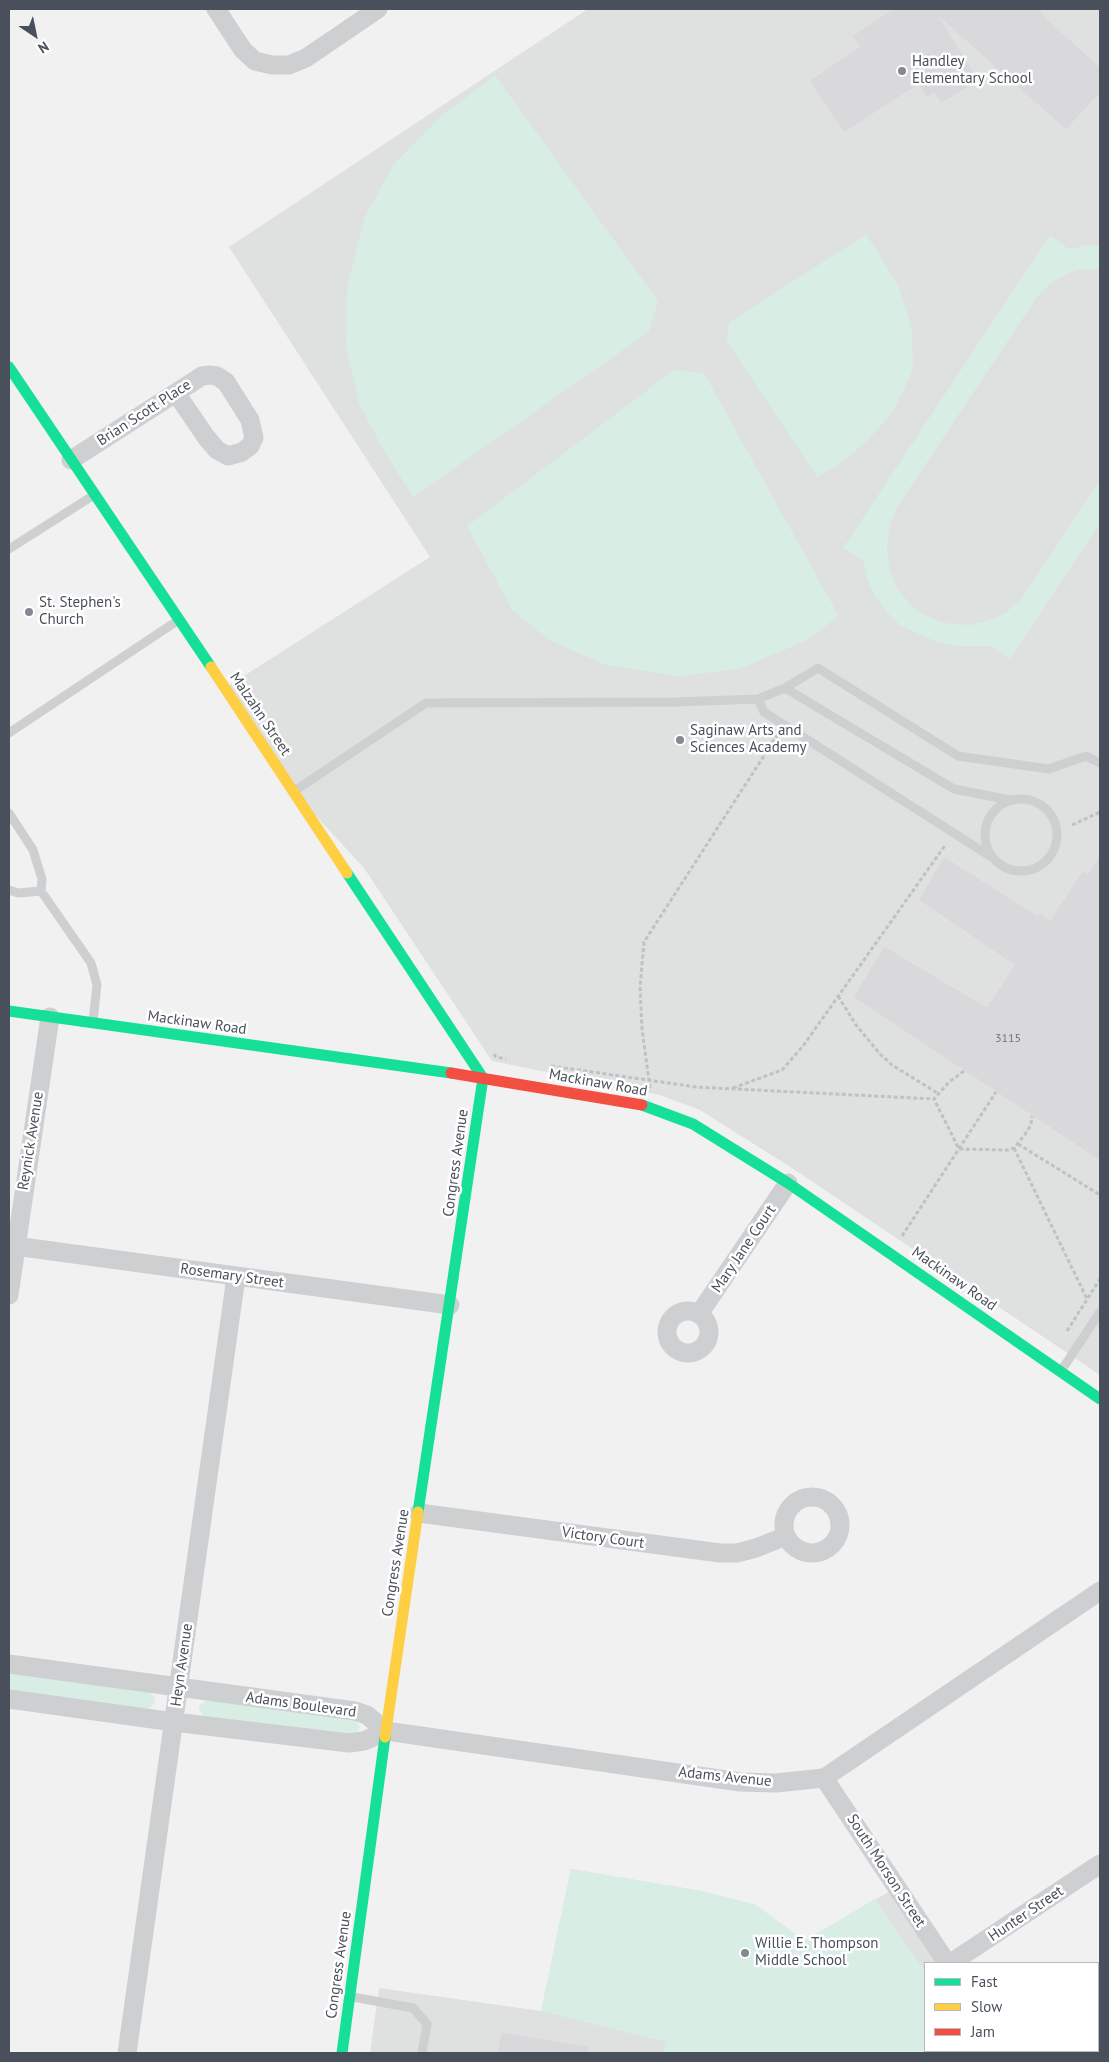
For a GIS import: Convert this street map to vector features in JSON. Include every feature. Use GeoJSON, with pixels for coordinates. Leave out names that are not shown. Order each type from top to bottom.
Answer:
{"type":"FeatureCollection","features":[{"type":"Feature","properties":{"kind":"street"},"geometry":{"type":"LineString","coordinates":[[216,9],[243,50],[255,60],[272,65],[289,65],[306,58],[378,9]]}},
{"type":"Feature","properties":{"kind":"street","name":"Malzahn Street"},"geometry":{"type":"LineString","coordinates":[[9,367],[483,1078]]}},
{"type":"Feature","properties":{"kind":"street","name":"Brian Scott Place"},"geometry":{"type":"LineString","coordinates":[[71,460],[202,376],[218,376],[226,382],[254,429],[254,438],[250,446],[242,452],[228,456],[217,450],[176,393]]}},
{"type":"Feature","properties":{"kind":"street","name":"Mackinaw Road"},"geometry":{"type":"LineString","coordinates":[[9,1011],[483,1078],[623,1101],[653,1108],[693,1124],[788,1183],[1061,1371],[1100,1400]]}},
{"type":"Feature","properties":{"kind":"street","name":"Reynick Avenue"},"geometry":{"type":"LineString","coordinates":[[9,1295],[50,1017]]}},
{"type":"Feature","properties":{"kind":"street","name":"Congress Avenue"},"geometry":{"type":"LineString","coordinates":[[342,2053],[386,1731],[483,1078]]}},
{"type":"Feature","properties":{"kind":"street","name":"Mary Jane Court"},"geometry":{"type":"LineString","coordinates":[[699,1314],[788,1183]]}},
{"type":"Feature","properties":{"kind":"street","name":"Rosemary Street"},"geometry":{"type":"LineString","coordinates":[[15,1246],[450,1305]]}},
{"type":"Feature","properties":{"kind":"street","name":"Heyn Avenue"},"geometry":{"type":"LineString","coordinates":[[127,2053],[180,1688],[236,1277]]}},
{"type":"Feature","properties":{"kind":"street","name":"Victory Court"},"geometry":{"type":"LineString","coordinates":[[418,1513],[720,1553],[737,1553],[756,1548],[786,1536]]}},
{"type":"Feature","properties":{"kind":"street","name":"Adams Avenue"},"geometry":{"type":"LineString","coordinates":[[386,1731],[740,1782],[776,1783],[824,1778],[1100,1591]]}},
{"type":"Feature","properties":{"kind":"street","name":"Adams Boulevard"},"geometry":{"type":"LineString","coordinates":[[9,1664],[355,1711],[367,1715],[386,1731],[364,1742],[349,1743],[174,1722],[9,1699]]}},
{"type":"Feature","properties":{"kind":"street","name":"South Morson Street"},"geometry":{"type":"LineString","coordinates":[[824,1778],[946,1962]]}},
{"type":"Feature","properties":{"kind":"street","name":"Hunter Street"},"geometry":{"type":"LineString","coordinates":[[953,1962],[1100,1864]]}},
{"type":"Feature","properties":{"kind":"lane"},"geometry":{"type":"LineString","coordinates":[[9,549],[94,495]]}},
{"type":"Feature","properties":{"kind":"lane"},"geometry":{"type":"LineString","coordinates":[[9,733],[179,620]]}},
{"type":"Feature","properties":{"kind":"lane"},"geometry":{"type":"LineString","coordinates":[[294,792],[426,703],[676,702],[758,699],[785,688],[818,668],[958,756],[1049,769],[1086,756],[1100,763]]}},
{"type":"Feature","properties":{"kind":"lane"},"geometry":{"type":"LineString","coordinates":[[758,699],[764,712],[993,858],[1002,866],[1012,870],[1024,871],[1035,868],[1045,862],[1052,853],[1057,841],[1057,829],[1053,817],[1035,801],[1010,800],[954,789],[785,688]]}},
{"type":"Feature","properties":{"kind":"lane"},"geometry":{"type":"LineString","coordinates":[[993,858],[987,848],[985,837],[986,825],[995,810],[1010,800]]}},
{"type":"Feature","properties":{"kind":"lane"},"geometry":{"type":"LineString","coordinates":[[9,813],[33,850],[42,879],[41,890],[91,963],[97,985],[93,1023]]}},
{"type":"Feature","properties":{"kind":"lane"},"geometry":{"type":"LineString","coordinates":[[9,890],[18,893],[41,890]]}},
{"type":"Feature","properties":{"kind":"lane"},"geometry":{"type":"LineString","coordinates":[[1061,1371],[1100,1312]]}},
{"type":"Feature","properties":{"kind":"lane"},"geometry":{"type":"LineString","coordinates":[[350,1996],[413,2008],[427,2024],[422,2053]]}},
{"type":"Feature","properties":{"kind":"path"},"geometry":{"type":"LineString","coordinates":[[653,1108],[642,1029],[640,987],[644,942],[780,732]]}},
{"type":"Feature","properties":{"kind":"path"},"geometry":{"type":"LineString","coordinates":[[1072,825],[1100,812]]}},
{"type":"Feature","properties":{"kind":"path"},"geometry":{"type":"LineString","coordinates":[[730,1089],[782,1070],[803,1046],[946,844]]}},
{"type":"Feature","properties":{"kind":"path"},"geometry":{"type":"LineString","coordinates":[[838,996],[856,1026],[880,1054],[892,1065],[939,1094]]}},
{"type":"Feature","properties":{"kind":"path"},"geometry":{"type":"LineString","coordinates":[[491,1049],[496,1057],[510,1060]]}},
{"type":"Feature","properties":{"kind":"path"},"geometry":{"type":"LineString","coordinates":[[545,1065],[696,1088],[934,1099],[949,1082],[964,1071]]}},
{"type":"Feature","properties":{"kind":"path"},"geometry":{"type":"LineString","coordinates":[[890,1254],[996,1092]]}},
{"type":"Feature","properties":{"kind":"path"},"geometry":{"type":"LineString","coordinates":[[934,1099],[959,1149]]}},
{"type":"Feature","properties":{"kind":"path"},"geometry":{"type":"LineString","coordinates":[[959,1149],[1008,1150],[1014,1148],[1031,1125],[1032,1116]]}},
{"type":"Feature","properties":{"kind":"path"},"geometry":{"type":"LineString","coordinates":[[1018,1144],[1100,1195]]}},
{"type":"Feature","properties":{"kind":"path"},"geometry":{"type":"LineString","coordinates":[[1014,1148],[1087,1299]]}},
{"type":"Feature","properties":{"kind":"path"},"geometry":{"type":"LineString","coordinates":[[1067,1331],[1100,1279]]}},
{"type":"Feature","properties":{"kind":"shaded area","name":"Saginaw Arts and Sciences Academy"},"geometry":{"type":"Polygon","coordinates":[[[588,9],[1100,9],[1100,1375],[795,1170],[700,1110],[660,1095],[492,1061],[364,868],[294,792],[225,688],[430,557],[229,247],[588,9]]]}},
{"type":"Feature","properties":{"kind":"shaded area","name":"Willie E. Thompson Middle School"},"geometry":{"type":"Polygon","coordinates":[[[571,1869],[701,1891],[756,1905],[804,1941],[892,1890],[943,1962],[924,1962],[924,2052],[1009,2053],[370,2053],[379,1988],[541,2011],[571,1869]]]}},
{"type":"Feature","properties":{"kind":"green space"},"geometry":{"type":"Polygon","coordinates":[[[495,75],[658,301],[649,332],[413,497],[381,446],[359,403],[346,347],[347,289],[365,217],[393,165],[440,117],[495,75]]]}},
{"type":"Feature","properties":{"kind":"green space"},"geometry":{"type":"Polygon","coordinates":[[[866,234],[898,284],[912,330],[913,369],[894,411],[866,442],[837,466],[817,477],[727,342],[729,323],[866,234]]]}},
{"type":"Feature","properties":{"kind":"green space"},"geometry":{"type":"Polygon","coordinates":[[[1050,235],[1069,249],[1087,245],[1100,246],[1100,269],[1079,270],[1066,274],[1051,283],[1037,297],[898,506],[890,524],[887,546],[889,567],[896,587],[910,604],[924,615],[944,623],[970,625],[990,620],[1005,613],[1022,598],[1100,480],[1100,523],[1010,659],[992,646],[956,646],[937,642],[901,626],[885,610],[874,595],[867,578],[863,560],[843,548],[1050,235]]]}},
{"type":"Feature","properties":{"kind":"green space"},"geometry":{"type":"Polygon","coordinates":[[[674,370],[704,373],[839,616],[807,640],[740,669],[679,676],[606,665],[549,640],[512,610],[467,526],[674,370]]]}},
{"type":"Feature","properties":{"kind":"green space"},"geometry":{"type":"Polygon","coordinates":[[[9,1672],[149,1692],[154,1697],[155,1702],[150,1708],[142,1709],[9,1692],[9,1672]]]}},
{"type":"Feature","properties":{"kind":"green space"},"geometry":{"type":"Polygon","coordinates":[[[215,1700],[353,1718],[360,1727],[357,1734],[348,1737],[206,1719],[199,1710],[199,1706],[205,1701],[215,1700]]]}},
{"type":"Feature","properties":{"kind":"green space","name":"Willie E. Thompson Middle School"},"geometry":{"type":"Polygon","coordinates":[[[571,1869],[696,1890],[756,1905],[804,1941],[875,1899],[924,1970],[924,2052],[982,2053],[664,2053],[666,2042],[541,2011],[571,1869]]]}},
{"type":"Feature","properties":{"kind":"building","name":"Handley Elementary School"},"geometry":{"type":"Polygon","coordinates":[[[892,9],[1040,9],[1046,18],[1100,67],[1100,93],[1066,130],[940,18],[979,80],[941,104],[934,93],[927,98],[918,85],[844,133],[809,81],[860,46],[852,36],[892,9]]]}},
{"type":"Feature","properties":{"kind":"building"},"geometry":{"type":"Polygon","coordinates":[[[1100,854],[1100,1161],[853,997],[884,946],[987,1007],[1014,965],[918,900],[944,856],[1038,916],[1040,912],[1050,920],[1083,870],[1088,873],[1100,854]]]}},
{"type":"Feature","properties":{"kind":"building"},"geometry":{"type":"Polygon","coordinates":[[[501,2032],[589,2046],[589,2053],[497,2053],[501,2032]]]}},
{"type":"Feature","properties":{"kind":"traffic: fast"},"geometry":{"type":"LineString","coordinates":[[9,367],[211,667]]}},
{"type":"Feature","properties":{"kind":"traffic: fast"},"geometry":{"type":"LineString","coordinates":[[347,873],[483,1078]]}},
{"type":"Feature","properties":{"kind":"traffic: fast"},"geometry":{"type":"LineString","coordinates":[[9,1011],[451,1073]]}},
{"type":"Feature","properties":{"kind":"traffic: fast"},"geometry":{"type":"LineString","coordinates":[[418,1512],[483,1078]]}},
{"type":"Feature","properties":{"kind":"traffic: fast"},"geometry":{"type":"LineString","coordinates":[[642,1105],[693,1124],[788,1183],[1100,1399]]}},
{"type":"Feature","properties":{"kind":"traffic: fast"},"geometry":{"type":"LineString","coordinates":[[342,2053],[385,1737]]}},
{"type":"Feature","properties":{"kind":"traffic: slow"},"geometry":{"type":"LineString","coordinates":[[211,667],[347,873]]}},
{"type":"Feature","properties":{"kind":"traffic: slow"},"geometry":{"type":"LineString","coordinates":[[385,1737],[418,1512]]}},
{"type":"Feature","properties":{"kind":"traffic: jam"},"geometry":{"type":"LineString","coordinates":[[451,1073],[642,1105]]}},
{"type":"Feature","properties":{"kind":"place","name":"Handley Elementary School"},"geometry":{"type":"Point","coordinates":[902,71]}},
{"type":"Feature","properties":{"kind":"place","name":"St. Stephen's Church"},"geometry":{"type":"Point","coordinates":[29,612]}},
{"type":"Feature","properties":{"kind":"place","name":"Saginaw Arts and Sciences Academy"},"geometry":{"type":"Point","coordinates":[680,740]}},
{"type":"Feature","properties":{"kind":"place","name":"Willie E. Thompson Middle School"},"geometry":{"type":"Point","coordinates":[745,1953]}}]}
